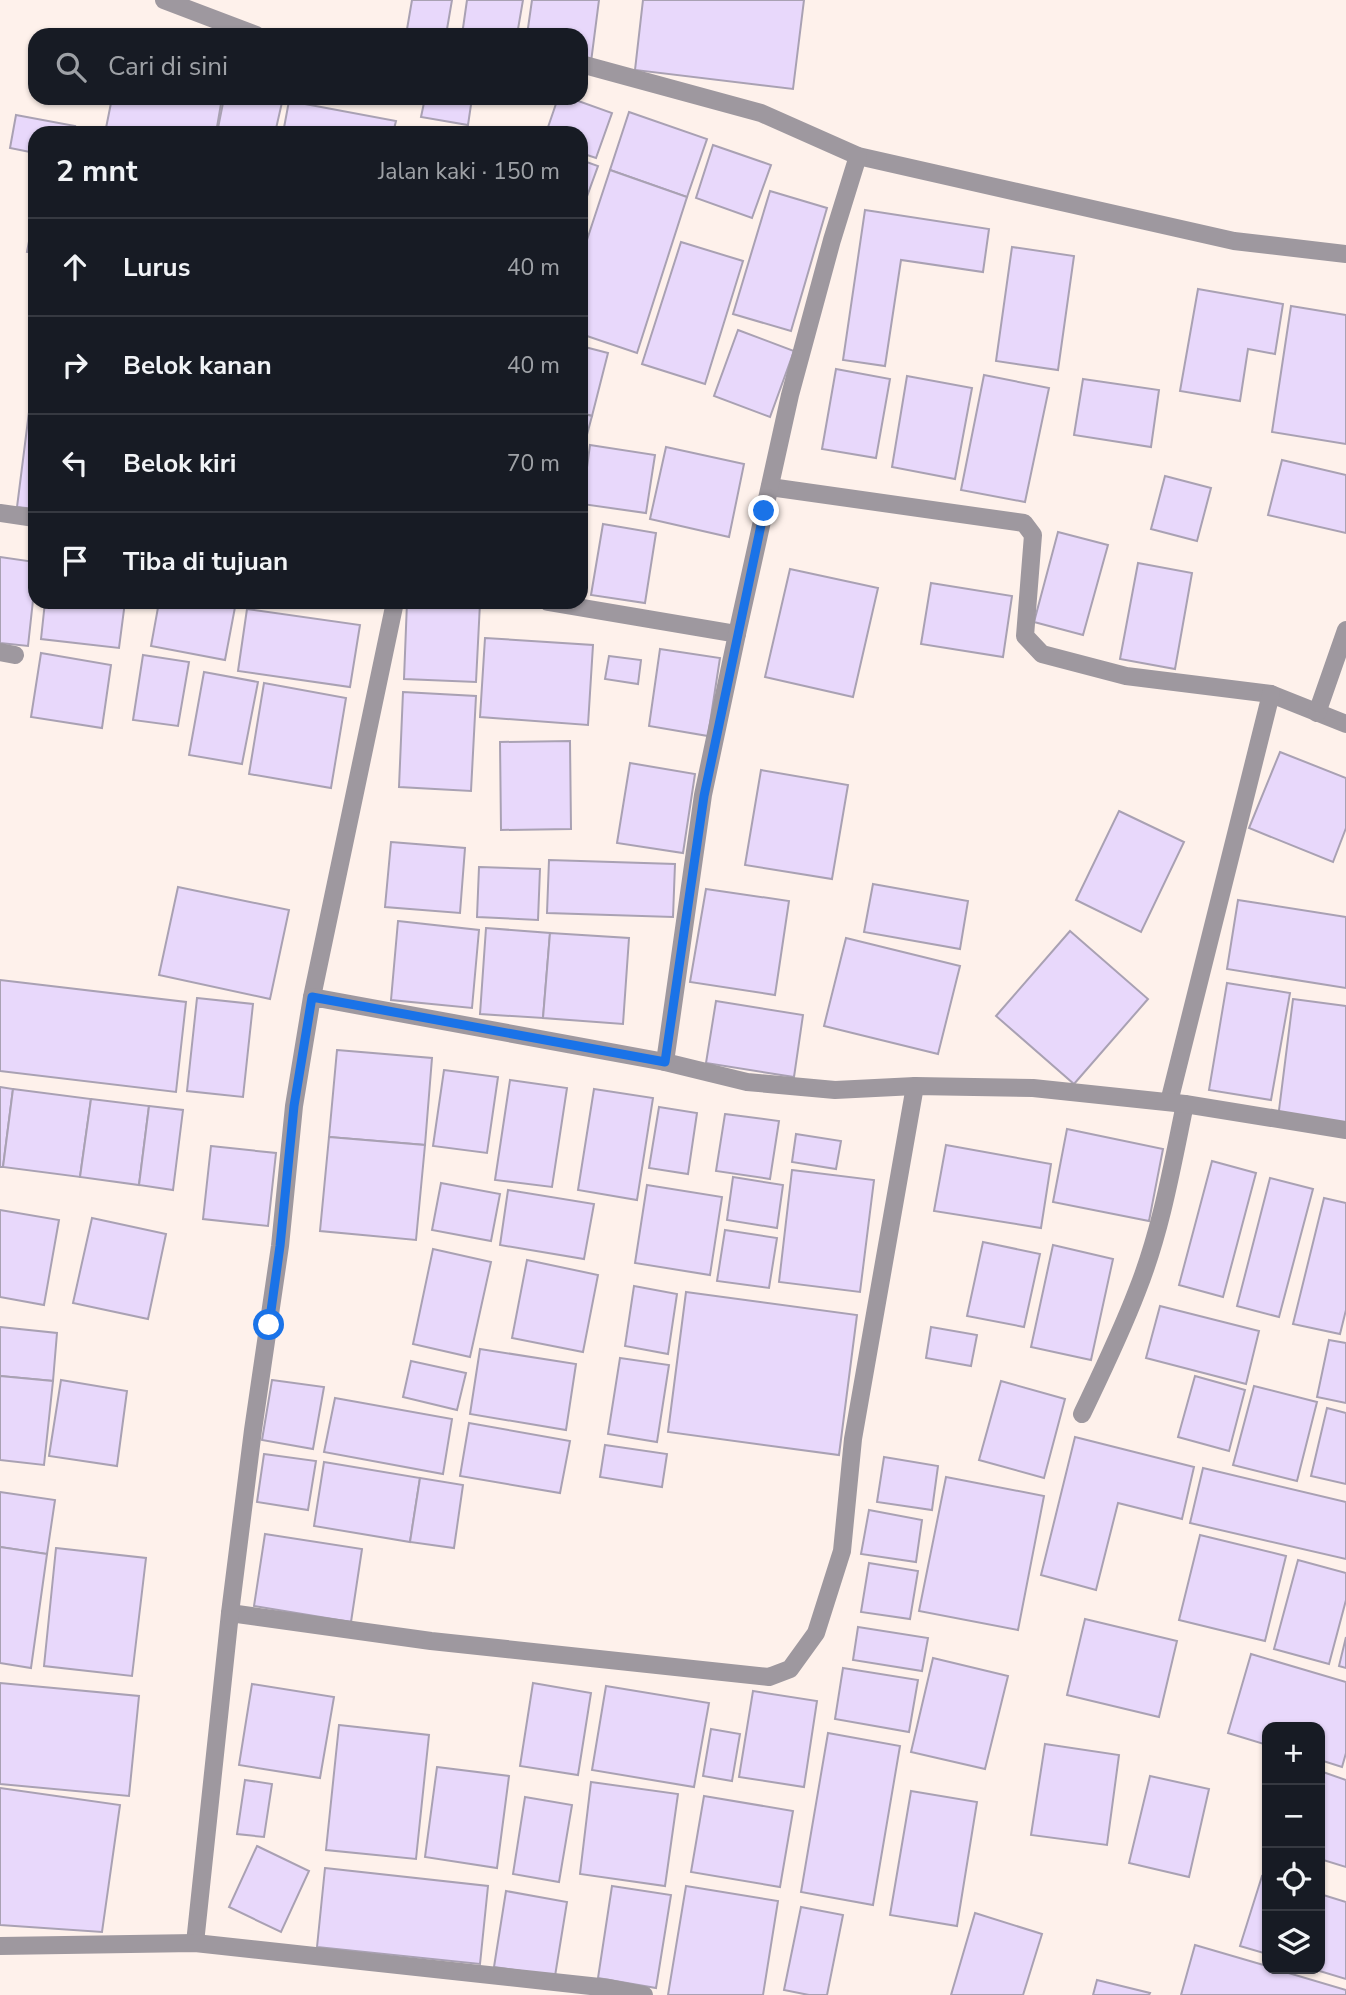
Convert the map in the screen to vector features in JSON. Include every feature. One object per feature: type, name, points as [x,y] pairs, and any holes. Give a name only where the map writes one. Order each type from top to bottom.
[{"type":"street","points":[[164,0],[238,28]]},
{"type":"street","points":[[588,66],[761,113],[858,156],[1234,241],[1346,254]]},
{"type":"street","points":[[665,1062],[704,796],[737,634],[793,382],[858,156]]},
{"type":"street","points":[[770,487],[1024,523],[1033,535],[1025,636],[1042,654],[1126,676],[1271,694],[1346,724]]},
{"type":"street","points":[[0,513],[28,517]]},
{"type":"street","points":[[195,1943],[230,1613],[280,1246],[294,1106],[312,997],[394,609]]},
{"type":"street","points":[[588,609],[737,634]]},
{"type":"street","points":[[1317,713],[1346,630]]},
{"type":"street","points":[[1082,1414],[1138,1290],[1165,1201],[1177,1103],[1271,694]]},
{"type":"street","points":[[312,997],[665,1062],[747,1082],[835,1090],[915,1086],[1033,1088],[1177,1103],[1346,1130]]},
{"type":"street","points":[[230,1613],[431,1641],[769,1677],[790,1669],[816,1633],[842,1551],[853,1439],[915,1086]]},
{"type":"street","points":[[0,1946],[195,1943],[643,1995]]},
{"type":"building","points":[[412,0],[452,0],[447,28],[407,28]]},
{"type":"building","points":[[467,0],[523,0],[518,28],[463,28]]},
{"type":"building","points":[[532,0],[599,0],[591,62],[588,61],[588,28],[528,28]]},
{"type":"building","points":[[643,0],[804,0],[793,89],[635,70]]},
{"type":"building","points":[[588,104],[612,113],[596,158],[588,155],[588,126],[548,126],[556,105]]},
{"type":"building","points":[[111,105],[221,105],[217,126],[106,126]]},
{"type":"building","points":[[223,105],[281,105],[277,126],[218,126]]},
{"type":"building","points":[[288,105],[310,105],[396,121],[395,126],[284,126]]},
{"type":"building","points":[[424,105],[471,105],[468,125],[421,117]]},
{"type":"building","points":[[629,112],[707,139],[687,197],[610,170]]},
{"type":"building","points":[[16,115],[75,126],[28,126],[28,152],[10,148]]},
{"type":"building","points":[[713,145],[771,165],[752,218],[696,198]]},
{"type":"building","points":[[588,162],[598,166],[588,194]]},
{"type":"building","points":[[610,170],[687,197],[637,353],[588,336],[588,237]]},
{"type":"building","points":[[770,191],[827,208],[791,331],[733,314]]},
{"type":"building","points":[[865,210],[989,229],[983,272],[901,260],[885,366],[843,360]]},
{"type":"building","points":[[681,242],[743,261],[705,384],[642,364]]},
{"type":"building","points":[[1012,247],[1074,256],[1058,370],[996,361]]},
{"type":"building","points":[[1198,289],[1283,304],[1275,354],[1248,349],[1240,401],[1180,391]]},
{"type":"building","points":[[1291,306],[1346,315],[1346,444],[1272,432]]},
{"type":"building","points":[[738,330],[794,351],[770,417],[714,396]]},
{"type":"building","points":[[588,348],[608,353],[592,416],[588,415]]},
{"type":"building","points":[[836,369],[890,379],[876,458],[822,449]]},
{"type":"building","points":[[984,375],[1049,388],[1025,502],[961,490]]},
{"type":"building","points":[[907,376],[972,388],[955,479],[892,467]]},
{"type":"building","points":[[1083,379],[1159,390],[1151,447],[1074,435]]},
{"type":"building","points":[[588,415],[592,416],[588,431]]},
{"type":"building","points":[[28,420],[28,508],[17,507]]},
{"type":"building","points":[[590,445],[655,455],[646,513],[588,505]]},
{"type":"building","points":[[666,447],[744,464],[729,537],[650,519]]},
{"type":"building","points":[[1282,460],[1346,475],[1346,533],[1268,515]]},
{"type":"building","points":[[1165,476],[1211,488],[1197,541],[1151,529]]},
{"type":"building","points":[[603,524],[656,533],[645,603],[591,595]]},
{"type":"building","points":[[1058,532],[1108,545],[1083,635],[1034,622]]},
{"type":"building","points":[[0,557],[28,561],[28,609],[32,609],[28,646],[0,643]]},
{"type":"building","points":[[1138,563],[1192,573],[1175,669],[1120,659]]},
{"type":"building","points":[[790,569],[878,588],[853,697],[765,677]]},
{"type":"building","points":[[931,583],[1012,596],[1003,657],[921,644]]},
{"type":"building","points":[[44,609],[124,609],[119,648],[41,639]]},
{"type":"building","points":[[158,609],[235,609],[225,660],[151,646]]},
{"type":"building","points":[[247,609],[360,625],[350,687],[238,671]]},
{"type":"building","points":[[407,609],[480,609],[476,682],[404,679]]},
{"type":"building","points":[[485,638],[593,645],[588,725],[480,717]]},
{"type":"building","points":[[660,649],[720,658],[708,736],[649,726]]},
{"type":"building","points":[[41,653],[111,665],[102,728],[31,717]]},
{"type":"building","points":[[143,655],[189,662],[178,726],[133,720]]},
{"type":"building","points":[[609,656],[641,660],[638,684],[605,679]]},
{"type":"building","points":[[204,672],[258,682],[242,764],[189,755]]},
{"type":"building","points":[[264,683],[346,698],[331,788],[249,774]]},
{"type":"building","points":[[403,692],[476,696],[471,791],[399,787]]},
{"type":"building","points":[[570,741],[571,829],[501,830],[500,742]]},
{"type":"building","points":[[1280,752],[1346,778],[1346,828],[1333,862],[1249,828]]},
{"type":"building","points":[[630,763],[695,774],[683,853],[617,843]]},
{"type":"building","points":[[761,770],[848,785],[832,879],[745,865]]},
{"type":"building","points":[[1119,811],[1184,842],[1141,932],[1076,900]]},
{"type":"building","points":[[391,842],[465,848],[460,913],[385,907]]},
{"type":"building","points":[[549,860],[675,864],[673,917],[547,913]]},
{"type":"building","points":[[479,867],[540,869],[538,920],[477,917]]},
{"type":"building","points":[[873,884],[968,901],[960,949],[864,932]]},
{"type":"building","points":[[178,887],[289,910],[270,999],[159,975]]},
{"type":"building","points":[[706,889],[789,901],[775,995],[690,982]]},
{"type":"building","points":[[1238,900],[1346,917],[1346,988],[1227,969]]},
{"type":"building","points":[[398,921],[479,930],[472,1008],[391,1000]]},
{"type":"building","points":[[486,928],[550,933],[543,1018],[480,1014]]},
{"type":"building","points":[[1070,931],[1148,999],[1074,1084],[996,1016]]},
{"type":"building","points":[[550,933],[629,938],[623,1024],[543,1018]]},
{"type":"building","points":[[846,938],[960,966],[938,1054],[824,1026]]},
{"type":"building","points":[[0,980],[186,1002],[176,1092],[0,1071]]},
{"type":"building","points":[[1227,983],[1290,993],[1271,1100],[1209,1090]]},
{"type":"building","points":[[197,998],[253,1004],[243,1097],[187,1091]]},
{"type":"building","points":[[1293,999],[1346,1006],[1346,1126],[1278,1118]]},
{"type":"building","points":[[716,1001],[803,1015],[794,1077],[706,1063]]},
{"type":"building","points":[[337,1050],[432,1058],[425,1145],[329,1137]]},
{"type":"building","points":[[444,1070],[498,1077],[487,1153],[433,1146]]},
{"type":"building","points":[[510,1080],[567,1088],[552,1187],[495,1180]]},
{"type":"building","points":[[0,1087],[13,1089],[3,1167],[0,1167]]},
{"type":"building","points":[[13,1089],[91,1099],[80,1177],[3,1167]]},
{"type":"building","points":[[594,1089],[653,1098],[637,1200],[578,1190]]},
{"type":"building","points":[[91,1099],[149,1106],[139,1185],[80,1177]]},
{"type":"building","points":[[149,1106],[183,1110],[173,1190],[139,1185]]},
{"type":"building","points":[[659,1107],[697,1113],[688,1174],[649,1168]]},
{"type":"building","points":[[725,1114],[779,1121],[770,1179],[716,1171]]},
{"type":"building","points":[[1067,1129],[1163,1149],[1149,1221],[1053,1202]]},
{"type":"building","points":[[796,1134],[841,1141],[836,1169],[792,1162]]},
{"type":"building","points":[[329,1137],[425,1145],[416,1240],[320,1231]]},
{"type":"building","points":[[946,1145],[1051,1164],[1041,1228],[934,1211]]},
{"type":"building","points":[[211,1146],[276,1153],[268,1226],[203,1219]]},
{"type":"building","points":[[1212,1161],[1256,1173],[1223,1297],[1179,1285]]},
{"type":"building","points":[[792,1170],[874,1180],[860,1292],[779,1282]]},
{"type":"building","points":[[733,1177],[783,1185],[777,1228],[727,1220]]},
{"type":"building","points":[[1270,1178],[1313,1189],[1279,1317],[1237,1306]]},
{"type":"building","points":[[441,1183],[500,1194],[491,1241],[432,1230]]},
{"type":"building","points":[[647,1185],[722,1197],[710,1275],[635,1263]]},
{"type":"building","points":[[508,1190],[594,1204],[584,1259],[500,1245]]},
{"type":"building","points":[[1324,1198],[1346,1203],[1346,1310],[1340,1334],[1293,1324]]},
{"type":"building","points":[[0,1210],[59,1220],[44,1305],[0,1297]]},
{"type":"building","points":[[92,1218],[166,1234],[148,1319],[73,1303]]},
{"type":"building","points":[[725,1230],[777,1238],[769,1288],[717,1281]]},
{"type":"building","points":[[983,1242],[1040,1254],[1024,1327],[967,1316]]},
{"type":"building","points":[[1053,1245],[1113,1259],[1091,1360],[1031,1347]]},
{"type":"building","points":[[433,1249],[491,1262],[470,1357],[413,1344]]},
{"type":"building","points":[[527,1260],[598,1275],[583,1352],[512,1338]]},
{"type":"building","points":[[634,1286],[677,1294],[668,1354],[625,1346]]},
{"type":"building","points":[[686,1292],[857,1315],[839,1455],[668,1432]]},
{"type":"building","points":[[1160,1306],[1259,1331],[1246,1384],[1146,1358]]},
{"type":"building","points":[[0,1327],[57,1333],[53,1381],[0,1376]]},
{"type":"building","points":[[931,1327],[977,1335],[971,1366],[926,1358]]},
{"type":"building","points":[[1329,1340],[1346,1343],[1346,1403],[1317,1397]]},
{"type":"building","points":[[480,1349],[576,1364],[566,1430],[470,1414]]},
{"type":"building","points":[[620,1358],[669,1365],[657,1442],[608,1434]]},
{"type":"building","points":[[411,1361],[466,1373],[457,1410],[403,1397]]},
{"type":"building","points":[[0,1376],[53,1381],[44,1465],[0,1460]]},
{"type":"building","points":[[1195,1376],[1245,1390],[1229,1451],[1178,1437]]},
{"type":"building","points":[[61,1380],[127,1391],[117,1466],[49,1456]]},
{"type":"building","points":[[272,1380],[324,1387],[313,1449],[262,1440]]},
{"type":"building","points":[[1001,1381],[1065,1399],[1044,1478],[979,1460]]},
{"type":"building","points":[[1254,1386],[1317,1402],[1297,1481],[1233,1465]]},
{"type":"building","points":[[335,1398],[452,1419],[443,1474],[324,1452]]},
{"type":"building","points":[[1327,1408],[1346,1413],[1346,1484],[1311,1476]]},
{"type":"building","points":[[469,1423],[570,1441],[560,1493],[460,1476]]},
{"type":"building","points":[[1075,1437],[1194,1467],[1182,1519],[1118,1503],[1096,1590],[1041,1575]]},
{"type":"building","points":[[605,1445],[667,1454],[662,1487],[600,1477]]},
{"type":"building","points":[[264,1454],[316,1461],[308,1510],[257,1502]]},
{"type":"building","points":[[884,1457],[938,1466],[932,1510],[877,1502]]},
{"type":"building","points":[[324,1462],[420,1478],[410,1542],[314,1526]]},
{"type":"building","points":[[1203,1468],[1346,1502],[1346,1559],[1190,1523]]},
{"type":"building","points":[[946,1477],[1044,1496],[1018,1630],[919,1611]]},
{"type":"building","points":[[420,1478],[463,1485],[454,1548],[410,1542]]},
{"type":"building","points":[[0,1492],[55,1500],[47,1554],[0,1547]]},
{"type":"building","points":[[869,1510],[922,1520],[916,1562],[861,1554]]},
{"type":"building","points":[[265,1534],[362,1549],[351,1622],[254,1606]]},
{"type":"building","points":[[1200,1535],[1286,1556],[1265,1641],[1179,1620]]},
{"type":"building","points":[[0,1547],[47,1554],[31,1668],[0,1663]]},
{"type":"building","points":[[56,1548],[146,1558],[132,1676],[44,1666]]},
{"type":"building","points":[[1298,1560],[1346,1573],[1346,1600],[1329,1664],[1274,1649]]},
{"type":"building","points":[[869,1563],[918,1571],[910,1619],[861,1612]]},
{"type":"building","points":[[1085,1619],[1177,1641],[1159,1717],[1067,1695]]},
{"type":"building","points":[[858,1627],[928,1638],[922,1671],[853,1660]]},
{"type":"building","points":[[1346,1637],[1346,1668],[1339,1666]]},
{"type":"building","points":[[1251,1654],[1346,1682],[1346,1753],[1342,1767],[1325,1762],[1325,1722],[1262,1722],[1262,1743],[1228,1733]]},
{"type":"building","points":[[933,1658],[1008,1676],[985,1769],[911,1752]]},
{"type":"building","points":[[843,1668],[918,1680],[909,1732],[835,1719]]},
{"type":"building","points":[[0,1683],[139,1696],[129,1796],[0,1784]]},
{"type":"building","points":[[533,1683],[591,1693],[578,1775],[520,1766]]},
{"type":"building","points":[[252,1684],[334,1697],[320,1778],[239,1765]]},
{"type":"building","points":[[606,1686],[709,1703],[694,1787],[592,1770]]},
{"type":"building","points":[[753,1691],[817,1701],[804,1787],[739,1777]]},
{"type":"building","points":[[339,1725],[429,1735],[416,1859],[326,1850]]},
{"type":"building","points":[[711,1729],[740,1734],[732,1781],[703,1776]]},
{"type":"building","points":[[828,1733],[900,1746],[873,1905],[801,1892]]},
{"type":"building","points":[[1045,1744],[1119,1755],[1107,1845],[1031,1835]]},
{"type":"building","points":[[437,1767],[509,1776],[497,1868],[425,1857]]},
{"type":"building","points":[[1325,1773],[1346,1780],[1346,1867],[1325,1861]]},
{"type":"building","points":[[1150,1776],[1209,1789],[1189,1877],[1129,1863]]},
{"type":"building","points":[[245,1780],[272,1784],[264,1837],[237,1834]]},
{"type":"building","points":[[591,1782],[678,1794],[665,1886],[580,1874]]},
{"type":"building","points":[[0,1788],[120,1805],[102,1932],[0,1925]]},
{"type":"building","points":[[911,1791],[977,1802],[957,1926],[890,1915]]},
{"type":"building","points":[[704,1796],[793,1811],[780,1887],[691,1872]]},
{"type":"building","points":[[525,1797],[572,1805],[559,1882],[513,1874]]},
{"type":"building","points":[[257,1846],[309,1871],[281,1932],[229,1907]]},
{"type":"building","points":[[325,1868],[488,1886],[480,1964],[317,1947]]},
{"type":"building","points":[[1262,1876],[1262,1953],[1240,1946]]},
{"type":"building","points":[[612,1886],[671,1895],[656,1988],[598,1978]]},
{"type":"building","points":[[686,1886],[778,1901],[763,1995],[668,1995]]},
{"type":"building","points":[[506,1891],[567,1902],[555,1976],[494,1967]]},
{"type":"building","points":[[1325,1896],[1346,1902],[1346,1979],[1325,1973]]},
{"type":"building","points":[[801,1907],[843,1915],[827,1995],[784,1990]]},
{"type":"building","points":[[975,1913],[1042,1934],[1023,1995],[951,1995]]},
{"type":"building","points":[[1195,1945],[1262,1965],[1262,1974],[1292,1974],[1346,1990],[1346,1995],[1181,1995]]},
{"type":"building","points":[[1097,1980],[1150,1993],[1093,1995]]},
{"type":"route","points":[[269,1325],[294,1106],[312,997],[665,1062],[704,796],[764,511]]}]
